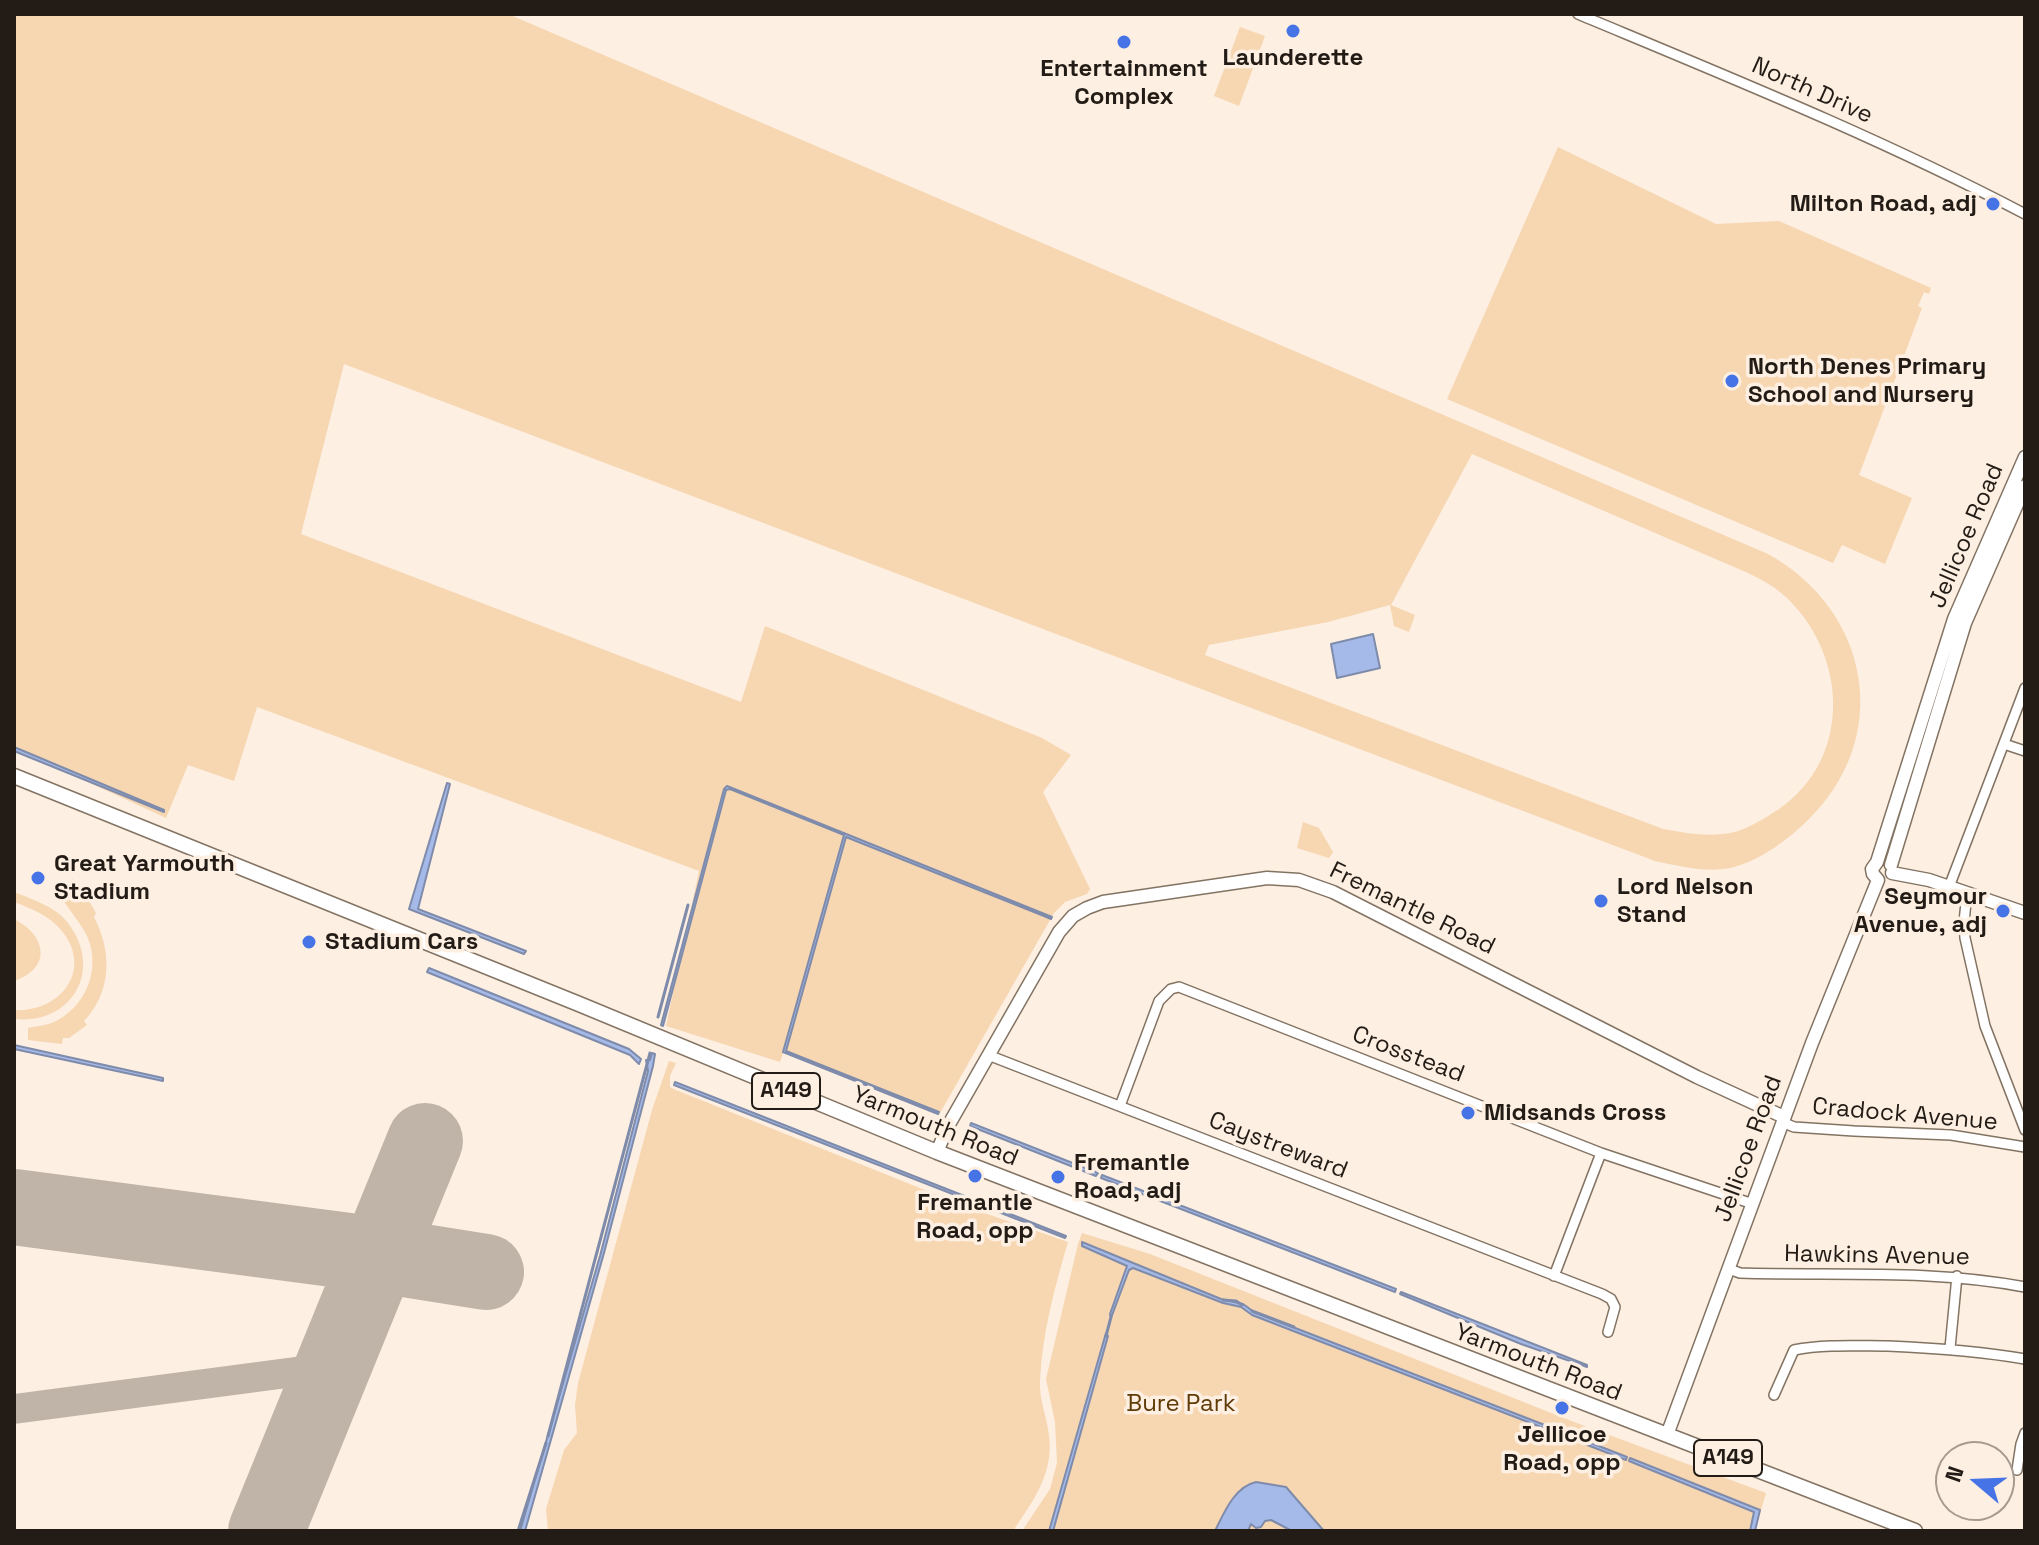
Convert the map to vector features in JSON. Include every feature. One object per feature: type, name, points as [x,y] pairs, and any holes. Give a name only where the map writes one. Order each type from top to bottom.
[{"type":"main road","name":"Yarmouth Road","points":[[14,776],[937,1152],[1667,1435]]},
{"type":"main road","name":"A149","points":[[1667,1435],[1915,1531]]},
{"type":"street","name":"North Drive","points":[[1578,14],[1854,131],[2025,214]]},
{"type":"street","name":"Jellicoe Road","points":[[1667,1435],[1783,1119],[1878,880],[1872,871],[1959,621],[2025,457]]},
{"type":"street","name":"Jellicoe Road","points":[[1970,594],[2025,486]]},
{"type":"street","name":"Jellicoe Road","points":[[1892,869],[1959,621]]},
{"type":"street","points":[[1949,887],[2025,688]]},
{"type":"street","points":[[2004,744],[2025,751]]},
{"type":"street","points":[[1877,862],[1885,861],[1892,869],[2025,913]]},
{"type":"street","points":[[1878,880],[1886,881],[1892,869]]},
{"type":"street","name":"Fremantle Road","points":[[937,1152],[988,1055],[1059,932],[1073,916],[1100,903],[1267,878],[1299,880],[1333,892],[1783,1119]]},
{"type":"street","points":[[1967,893],[1965,938],[1985,1026],[2025,1130]]},
{"type":"street","name":"Crosstead","points":[[1120,1106],[1159,1001],[1171,989],[1179,987],[1601,1153],[1753,1204]]},
{"type":"street","name":"Caystreward","points":[[988,1055],[1611,1299],[1615,1307],[1608,1332]]},
{"type":"street","name":"Cradock Avenue","points":[[1783,1119],[1794,1127],[1951,1135],[2025,1147]]},
{"type":"street","points":[[1554,1276],[1601,1153]]},
{"type":"street","name":"Hawkins Avenue","points":[[1729,1269],[1740,1273],[1957,1276],[2025,1287]]},
{"type":"street","points":[[1950,1348],[1957,1276]]},
{"type":"street","points":[[1774,1395],[1794,1350],[1861,1345],[1950,1348],[2025,1359]]},
{"type":"street","points":[[2017,1470],[2025,1433]]},
{"type":"green space","points":[[14,14],[508,14],[1768,554],[1803,578],[1830,608],[1848,642],[1859,678],[1860,716],[1852,753],[1834,789],[1806,822],[1782,842],[1744,864],[1715,870],[1655,861],[344,364],[301,534],[741,702],[765,626],[1042,738],[1071,755],[1043,792],[1090,889],[1087,894],[1065,902],[1054,913],[940,1113],[784,1051],[780,1062],[666,1026],[699,871],[257,707],[234,781],[188,765],[166,818],[14,748]],"holes":[[[1472,454],[1748,573],[1789,600],[1808,624],[1822,651],[1831,679],[1833,708],[1829,736],[1819,764],[1803,788],[1768,816],[1730,833],[1705,835],[1663,829],[1205,655],[1209,645],[1328,622],[1390,605],[1394,626],[1409,632],[1415,615],[1391,605]]]},
{"type":"green space","points":[[1240,27],[1265,36],[1239,106],[1214,96]]},
{"type":"green space","name":"North Denes Primary School and Nursery","points":[[1558,147],[1716,224],[1779,221],[1931,288],[1929,294],[1924,292],[1918,306],[1922,308],[1859,475],[1912,498],[1885,564],[1842,545],[1833,563],[1447,399]]},
{"type":"green space","points":[[1303,822],[1319,828],[1333,852],[1329,858],[1297,848]]},
{"type":"green space","points":[[72,879],[80,885],[96,913],[94,917],[106,957],[104,984],[93,1010],[84,1021],[87,1025],[69,1038],[63,1038],[62,1044],[28,1040],[28,1028],[51,1023],[69,1013],[85,993],[90,981],[90,944],[60,896],[65,882],[70,883]]},
{"type":"green space","points":[[14,892],[43,904],[63,917],[78,941],[83,959],[82,976],[66,1004],[34,1019],[14,1019],[14,1010],[45,1005],[57,997],[67,987],[73,974],[74,961],[71,946],[57,925],[14,902]]},
{"type":"green space","points":[[14,919],[33,934],[41,951],[35,968],[14,981]]},
{"type":"green space","points":[[669,1061],[676,1063],[670,1076],[670,1087],[676,1090],[967,1207],[1068,1242],[1050,1310],[1041,1363],[1040,1388],[1050,1449],[1048,1462],[1040,1486],[1013,1531],[548,1531],[546,1509],[564,1450],[577,1433],[575,1405],[578,1383],[652,1110]]},
{"type":"green space","name":"Bure Park","points":[[1082,1233],[1150,1254],[1574,1422],[1766,1493],[1755,1531],[1022,1531],[1050,1489],[1057,1463],[1055,1422],[1046,1379]]},
{"type":"water","points":[[1373,634],[1380,668],[1337,678],[1331,644]]},
{"type":"water","points":[[14,747],[164,810],[164,812],[14,751]]},
{"type":"water","points":[[447,783],[450,784],[418,909],[526,951],[524,954],[409,909]]},
{"type":"water","points":[[727,786],[1052,917],[846,837],[786,1051],[938,1114],[783,1052],[844,835],[730,789],[726,790],[661,1025]]},
{"type":"water","points":[[429,968],[629,1049],[641,1059],[639,1064],[630,1055],[427,972]]},
{"type":"water","points":[[14,1045],[163,1078],[163,1081],[14,1049]]},
{"type":"water","points":[[652,1053],[655,1054],[653,1066],[604,1253],[525,1531],[520,1531],[600,1256],[648,1071],[646,1060],[650,1060]]},
{"type":"water","points":[[675,1082],[1066,1236],[674,1085]]},
{"type":"water","points":[[971,1123],[1098,1173],[1096,1176],[970,1126]]},
{"type":"water","points":[[1102,1175],[1396,1289],[1395,1292],[1101,1178]]},
{"type":"water","points":[[1082,1242],[1627,1457],[1626,1460],[1252,1315],[1241,1307],[1133,1268],[1129,1270],[1111,1318],[1127,1266],[1082,1246]]},
{"type":"water","points":[[1401,1292],[1587,1365],[1587,1367],[1521,1344]]},
{"type":"water","points":[[1106,1333],[1108,1336],[1053,1531],[1049,1531]]},
{"type":"water","points":[[1630,1458],[1760,1510],[1755,1531],[1750,1531],[1754,1512],[1629,1461]]},
{"type":"water","points":[[1256,1482],[1286,1487],[1324,1531],[1292,1531],[1271,1520],[1256,1528],[1251,1524],[1248,1531],[1215,1531],[1236,1495]]},
{"type":"waterway","points":[[658,1017],[688,905]]},
{"type":"waterway","points":[[548,1436],[650,1053]]},
{"type":"waterway","points":[[1223,1300],[1242,1305]]},
{"type":"waterway","points":[[1252,1311],[1294,1327]]},
{"type":"waterway","points":[[1106,1336],[1111,1317]]},
{"type":"waterway","points":[[518,1531],[546,1443]]},
{"type":"taxiway","points":[[14,1409],[333,1367]]},
{"type":"runway","points":[[266,1531],[425,1141]]},
{"type":"runway","points":[[14,1207],[486,1272]]},
{"type":"place","name":"Launderette","points":[[1293,31]]},
{"type":"place","name":"Entertainment Complex","points":[[1124,42]]},
{"type":"place","name":"Milton Road, adj","points":[[1993,204]]},
{"type":"place","name":"North Denes Primary School and Nursery","points":[[1732,381]]},
{"type":"place","name":"Great Yarmouth Stadium","points":[[38,878]]},
{"type":"place","name":"Lord Nelson Stand","points":[[1601,901]]},
{"type":"place","name":"Seymour Avenue, adj","points":[[2003,911]]},
{"type":"place","name":"Stadium Cars","points":[[309,942]]},
{"type":"place","name":"Midsands Cross","points":[[1468,1113]]},
{"type":"place","name":"Fremantle Road, opp","points":[[975,1176]]},
{"type":"place","name":"Fremantle Road, adj","points":[[1058,1177]]},
{"type":"place","name":"Jellicoe Road, opp","points":[[1562,1408]]}]
